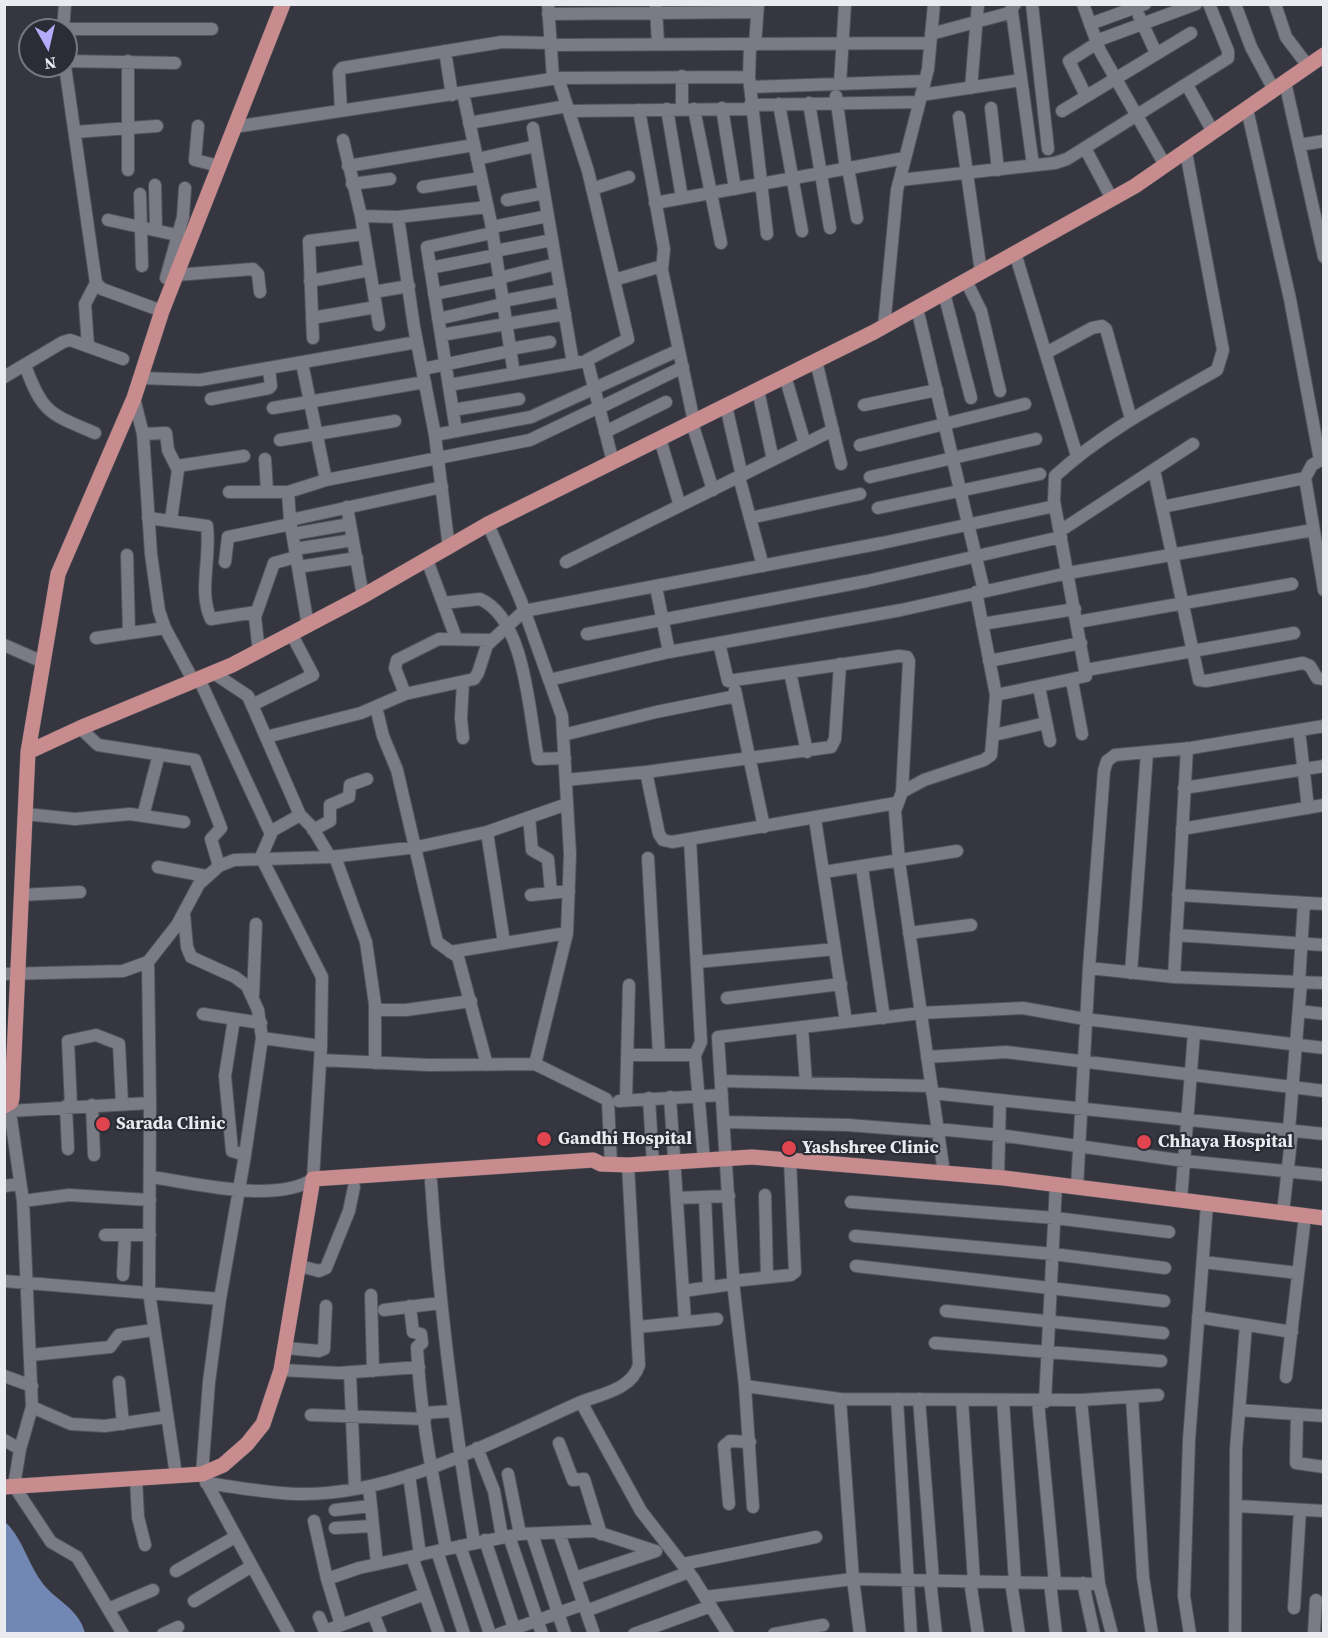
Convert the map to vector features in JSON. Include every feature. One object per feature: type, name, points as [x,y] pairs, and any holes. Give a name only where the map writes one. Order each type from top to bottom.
[{"type":"main road","points":[[7,1107],[12,1098],[10,974],[21,895],[28,753],[58,574],[134,398],[185,236],[219,166],[284,4]]},
{"type":"main road","points":[[28,753],[81,728],[214,674],[259,652],[449,548],[488,524],[884,327],[1112,199],[1186,152],[1323,55]]},
{"type":"main road","points":[[309,1185],[536,1169],[594,1169],[606,1164],[653,1164],[728,1159],[790,1160],[998,1177],[1323,1218]]},
{"type":"main road","points":[[309,1185],[354,1187],[536,1169]]},
{"type":"main road","points":[[9,1486],[176,1475],[204,1478],[223,1465],[257,1433],[263,1424],[286,1348],[300,1266],[309,1185]]},
{"type":"street","points":[[845,4],[836,103],[857,218]]},
{"type":"street","points":[[884,327],[900,180],[924,81],[934,4]]},
{"type":"street","points":[[971,88],[978,4]]},
{"type":"street","points":[[1032,4],[1048,148]]},
{"type":"street","points":[[1083,4],[1096,42],[1165,165]]},
{"type":"street","points":[[1086,96],[1069,61],[1096,42],[1196,4]]},
{"type":"street","points":[[900,180],[1061,161],[1085,148],[1138,117],[1229,56],[1209,4]]},
{"type":"street","points":[[1235,4],[1251,47],[1280,86],[1299,145],[1323,257]]},
{"type":"street","points":[[1275,4],[1286,37],[1308,66]]},
{"type":"street","points":[[1090,24],[1140,6],[1142,24],[1156,53]]},
{"type":"street","points":[[341,111],[340,69],[502,42],[842,45],[931,39],[1017,7],[1022,80],[1033,165]]},
{"type":"street","points":[[449,385],[588,360],[628,339],[592,189],[568,109],[556,79],[548,9],[758,8],[749,82],[750,107],[767,234]]},
{"type":"street","points":[[656,9],[658,44]]},
{"type":"street","points":[[78,29],[212,29]]},
{"type":"street","points":[[1062,111],[1191,33]]},
{"type":"street","points":[[445,51],[469,123],[488,207],[514,374]]},
{"type":"street","points":[[78,61],[176,63]]},
{"type":"street","points":[[128,61],[128,170]]},
{"type":"street","points":[[234,127],[556,79],[682,76],[749,82],[837,84],[924,81]]},
{"type":"street","points":[[682,76],[721,243]]},
{"type":"street","points":[[67,78],[96,283],[85,304],[88,346]]},
{"type":"street","points":[[469,123],[568,109],[688,109],[920,99],[1022,80]]},
{"type":"street","points":[[1187,85],[1213,132]]},
{"type":"street","points":[[809,103],[830,228]]},
{"type":"street","points":[[779,104],[802,231]]},
{"type":"street","points":[[722,108],[735,189]]},
{"type":"street","points":[[991,108],[998,170]]},
{"type":"street","points":[[667,109],[682,198]]},
{"type":"street","points":[[1247,109],[1290,299],[1322,459],[1312,465],[1305,478],[1323,590]]},
{"type":"street","points":[[639,110],[664,253],[662,266],[693,422],[713,490]]},
{"type":"street","points":[[959,117],[981,272]]},
{"type":"street","points":[[75,132],[157,126]]},
{"type":"street","points":[[198,126],[195,160],[219,166]]},
{"type":"street","points":[[533,128],[573,363]]},
{"type":"street","points":[[343,140],[361,216],[379,325]]},
{"type":"street","points":[[1299,145],[1323,141]]},
{"type":"street","points":[[348,166],[474,145]]},
{"type":"street","points":[[477,159],[536,146]]},
{"type":"street","points":[[1085,148],[1112,199]]},
{"type":"street","points":[[996,695],[1085,677],[1086,670],[1055,506],[1055,476],[1077,456],[1131,419],[1217,370],[1222,359],[1223,350],[1186,152]]},
{"type":"street","points":[[656,203],[905,158]]},
{"type":"street","points":[[592,189],[629,177]]},
{"type":"street","points":[[423,187],[481,178]]},
{"type":"street","points":[[352,184],[390,179]]},
{"type":"street","points":[[155,185],[156,229]]},
{"type":"street","points":[[108,220],[185,236],[185,188]]},
{"type":"street","points":[[507,200],[544,193]]},
{"type":"street","points":[[140,194],[142,266]]},
{"type":"street","points":[[361,216],[398,218],[488,207]]},
{"type":"street","points":[[456,431],[428,245],[548,216]]},
{"type":"street","points":[[398,218],[417,342],[435,435],[449,548]]},
{"type":"street","points":[[313,338],[309,241],[364,234]]},
{"type":"street","points":[[430,268],[552,240]]},
{"type":"street","points":[[1015,253],[1077,456]]},
{"type":"street","points":[[434,294],[556,264]]},
{"type":"street","points":[[614,280],[662,266]]},
{"type":"street","points":[[171,276],[253,270],[258,274],[260,292]]},
{"type":"street","points":[[310,281],[370,270]]},
{"type":"street","points":[[966,281],[981,310],[1000,391]]},
{"type":"street","points":[[96,283],[102,289],[162,310]]},
{"type":"street","points":[[374,292],[409,286]]},
{"type":"street","points":[[438,319],[561,290]]},
{"type":"street","points":[[944,293],[971,398]]},
{"type":"street","points":[[312,318],[376,307]]},
{"type":"street","points":[[646,772],[659,834],[667,842],[815,819],[899,798],[924,780],[988,758],[992,751],[996,695],[982,624],[976,557],[917,308]]},
{"type":"street","points":[[441,335],[565,314]]},
{"type":"street","points":[[1046,353],[1092,328],[1102,326],[1106,329],[1131,419]]},
{"type":"street","points":[[4,377],[70,340],[123,359]]},
{"type":"street","points":[[140,378],[200,380],[417,342]]},
{"type":"street","points":[[423,369],[550,342]]},
{"type":"street","points":[[435,435],[531,417],[679,350]]},
{"type":"street","points":[[588,360],[613,462]]},
{"type":"street","points":[[816,361],[841,464]]},
{"type":"street","points":[[302,363],[326,480]]},
{"type":"street","points":[[25,365],[34,388],[50,413],[95,433]]},
{"type":"street","points":[[230,492],[267,490],[288,492],[326,480],[531,440],[683,367]]},
{"type":"street","points":[[211,399],[271,387],[269,369]]},
{"type":"street","points":[[785,376],[805,444]]},
{"type":"street","points":[[273,408],[425,382]]},
{"type":"street","points":[[758,390],[773,460]]},
{"type":"street","points":[[864,405],[937,390]]},
{"type":"street","points":[[134,398],[143,434],[148,518],[159,611],[165,628],[197,681],[270,832]]},
{"type":"street","points":[[453,410],[519,399]]},
{"type":"street","points":[[605,432],[666,402]]},
{"type":"street","points":[[860,445],[1025,404]]},
{"type":"street","points":[[726,406],[750,518],[763,566]]},
{"type":"street","points":[[279,440],[395,421]]},
{"type":"street","points":[[566,562],[833,430]]},
{"type":"street","points":[[143,434],[166,433],[168,450],[177,466],[171,520]]},
{"type":"street","points":[[660,438],[680,506]]},
{"type":"street","points":[[870,477],[1036,439]]},
{"type":"street","points":[[587,634],[867,581],[976,557],[1061,534],[1194,444]]},
{"type":"street","points":[[177,466],[244,456]]},
{"type":"street","points":[[265,459],[267,490]]},
{"type":"street","points":[[1154,470],[1197,676],[1202,681],[1303,663],[1310,666],[1317,678],[1323,679]]},
{"type":"street","points":[[878,508],[1040,474]]},
{"type":"street","points":[[1162,507],[1305,478]]},
{"type":"street","points":[[291,526],[347,507],[442,487]]},
{"type":"street","points":[[288,492],[296,558],[309,626]]},
{"type":"street","points":[[750,518],[860,494]]},
{"type":"street","points":[[266,737],[376,707],[405,694],[477,677],[484,650],[491,640],[524,611],[763,566],[1055,506]]},
{"type":"street","points":[[347,507],[363,596]]},
{"type":"street","points":[[148,518],[207,526],[207,575],[203,584],[209,618],[212,620],[256,612]]},
{"type":"street","points":[[225,562],[228,537],[291,526],[350,524]]},
{"type":"street","points":[[488,524],[524,611],[562,716],[570,854],[567,933],[535,1064]]},
{"type":"street","points":[[549,680],[669,652],[901,610],[1068,573],[1313,530]]},
{"type":"street","points":[[296,558],[353,540]]},
{"type":"street","points":[[127,555],[129,633]]},
{"type":"street","points":[[259,652],[256,612],[274,561],[296,558],[357,558]]},
{"type":"street","points":[[427,560],[456,638]]},
{"type":"street","points":[[1077,622],[1292,584]]},
{"type":"street","points":[[656,587],[669,652]]},
{"type":"street","points":[[443,603],[480,599],[508,625],[525,680],[538,759],[565,758]]},
{"type":"street","points":[[982,624],[1075,609]]},
{"type":"street","points":[[96,638],[165,628]]},
{"type":"street","points":[[1086,670],[1294,633]]},
{"type":"street","points":[[252,705],[313,675],[292,635]]},
{"type":"street","points":[[405,694],[394,668],[397,660],[431,642],[456,638],[491,640]]},
{"type":"street","points":[[719,643],[726,679],[733,681],[898,656],[907,657],[909,661],[899,798],[898,861],[944,1173]]},
{"type":"street","points":[[989,661],[1081,643]]},
{"type":"street","points":[[4,645],[43,662]]},
{"type":"street","points":[[566,780],[750,760],[827,748],[834,743],[840,664]]},
{"type":"street","points":[[790,672],[807,752]]},
{"type":"street","points":[[214,674],[244,692],[252,705],[300,815],[333,857],[366,942],[375,1010],[375,1063]]},
{"type":"street","points":[[733,681],[764,827]]},
{"type":"street","points":[[1072,681],[1082,734]]},
{"type":"street","points":[[463,682],[460,718],[463,738]]},
{"type":"street","points":[[1039,687],[1050,741]]},
{"type":"street","points":[[563,735],[656,712],[736,696]]},
{"type":"street","points":[[376,707],[383,736],[397,770],[417,847],[437,942],[458,957],[487,1065]]},
{"type":"street","points":[[994,735],[1046,723]]},
{"type":"street","points":[[1077,1187],[1085,1019],[1105,765],[1115,755],[1187,748],[1323,726]]},
{"type":"street","points":[[81,728],[98,745],[191,758],[197,762],[221,828],[211,839],[219,866]]},
{"type":"street","points":[[1299,730],[1308,808]]},
{"type":"street","points":[[1174,977],[1187,748]]},
{"type":"street","points":[[1131,972],[1148,753]]},
{"type":"street","points":[[143,816],[159,754]]},
{"type":"street","points":[[1184,788],[1323,766]]},
{"type":"street","points":[[313,830],[330,820],[330,805],[349,797],[350,785],[367,779]]},
{"type":"street","points":[[10,974],[123,971],[148,962],[184,914],[199,884],[206,876],[219,866],[241,858],[333,857],[417,847],[487,832],[567,804]]},
{"type":"street","points":[[1182,829],[1323,805]]},
{"type":"street","points":[[25,814],[75,819],[120,814],[184,822]]},
{"type":"street","points":[[151,1177],[239,1190],[309,1185],[321,1046],[322,977],[261,857],[270,832],[300,815]]},
{"type":"street","points":[[529,817],[532,850],[548,859],[551,893]]},
{"type":"street","points":[[815,819],[846,1022]]},
{"type":"street","points":[[487,832],[504,943]]},
{"type":"street","points":[[690,839],[701,1041],[695,1055],[704,1160]]},
{"type":"street","points":[[824,872],[957,851]]},
{"type":"street","points":[[648,858],[659,1054]]},
{"type":"street","points":[[158,867],[206,876]]},
{"type":"street","points":[[862,867],[884,1018]]},
{"type":"street","points":[[531,895],[569,891]]},
{"type":"street","points":[[21,895],[80,892]]},
{"type":"street","points":[[1178,895],[1323,904]]},
{"type":"street","points":[[1283,1213],[1291,1131],[1304,903]]},
{"type":"street","points":[[184,914],[191,957],[242,981],[253,996]]},
{"type":"street","points":[[256,924],[253,996],[261,1023],[262,1038],[209,1382],[204,1478],[287,1633]]},
{"type":"street","points":[[909,933],[971,925]]},
{"type":"street","points":[[450,952],[567,933]]},
{"type":"street","points":[[1176,935],[1323,945]]},
{"type":"street","points":[[698,962],[836,949]]},
{"type":"street","points":[[148,962],[151,1177],[149,1292],[176,1475]]},
{"type":"street","points":[[1089,968],[1174,977],[1323,983]]},
{"type":"street","points":[[727,998],[841,984]]},
{"type":"street","points":[[626,1100],[629,1055],[629,985]]},
{"type":"street","points":[[375,1010],[406,1010],[471,1001]]},
{"type":"street","points":[[753,1507],[746,1386],[733,1282],[728,1159],[718,1037],[921,1013],[1023,1008],[1085,1019],[1323,1048]]},
{"type":"street","points":[[1299,1011],[1323,1014]]},
{"type":"street","points":[[203,1014],[261,1023]]},
{"type":"street","points":[[234,1019],[226,1087],[232,1150],[245,1155]]},
{"type":"street","points":[[802,1027],[806,1083]]},
{"type":"street","points":[[1181,1200],[1194,1033]]},
{"type":"street","points":[[68,1149],[68,1041],[96,1035],[119,1044],[122,1104]]},
{"type":"street","points":[[262,1038],[321,1046]]},
{"type":"street","points":[[927,1057],[997,1052],[1083,1060],[1323,1091]]},
{"type":"street","points":[[629,1055],[695,1055]]},
{"type":"street","points":[[320,1060],[375,1063],[535,1064],[608,1102],[723,1095]]},
{"type":"street","points":[[721,1081],[932,1090],[1000,1100],[1323,1134]]},
{"type":"street","points":[[669,1097],[685,1322]]},
{"type":"street","points":[[649,1098],[653,1164]]},
{"type":"street","points":[[998,1177],[1000,1100]]},
{"type":"street","points":[[606,1164],[608,1102]]},
{"type":"street","points":[[123,1634],[77,1557],[51,1542],[9,1486],[32,1407],[32,1386],[23,1201],[7,1107],[150,1103]]},
{"type":"street","points":[[92,1105],[94,1155]]},
{"type":"street","points":[[725,1122],[848,1125],[999,1135],[1185,1161],[1323,1174]]},
{"type":"street","points":[[683,1291],[791,1275],[797,1267],[790,1160]]},
{"type":"street","points":[[204,1478],[301,1494],[369,1487],[459,1456],[632,1379],[639,1365],[628,1165]]},
{"type":"street","points":[[431,1181],[440,1303],[459,1456],[480,1541],[515,1631]]},
{"type":"street","points":[[1056,1184],[1047,1353],[1041,1402],[1056,1634]]},
{"type":"street","points":[[4,1186],[20,1185]]},
{"type":"street","points":[[300,1266],[319,1271],[326,1268],[349,1211],[354,1187]]},
{"type":"street","points":[[23,1201],[69,1195],[150,1200]]},
{"type":"street","points":[[765,1195],[767,1277]]},
{"type":"street","points":[[677,1198],[729,1196]]},
{"type":"street","points":[[705,1197],[709,1287]]},
{"type":"street","points":[[851,1202],[1054,1218],[1169,1232]]},
{"type":"street","points":[[1190,1634],[1184,1596],[1189,1440],[1207,1204]]},
{"type":"street","points":[[1286,1377],[1305,1216]]},
{"type":"street","points":[[105,1235],[150,1235]]},
{"type":"street","points":[[123,1275],[125,1235]]},
{"type":"street","points":[[855,1236],[1053,1254],[1165,1268]]},
{"type":"street","points":[[1203,1262],[1298,1273]]},
{"type":"street","points":[[856,1266],[1164,1301]]},
{"type":"street","points":[[4,1281],[220,1299]]},
{"type":"street","points":[[371,1295],[373,1371]]},
{"type":"street","points":[[384,1310],[440,1303]]},
{"type":"street","points":[[286,1348],[319,1351],[324,1349],[326,1306]]},
{"type":"street","points":[[410,1306],[413,1332],[422,1334],[422,1343],[417,1347],[441,1550],[464,1634]]},
{"type":"street","points":[[946,1311],[1163,1333]]},
{"type":"street","points":[[1198,1317],[1292,1332]]},
{"type":"street","points":[[638,1327],[717,1319]]},
{"type":"street","points":[[1235,1634],[1239,1410],[1246,1325]]},
{"type":"street","points":[[31,1355],[110,1347],[119,1335],[153,1330]]},
{"type":"street","points":[[935,1343],[1161,1360]]},
{"type":"street","points":[[281,1370],[311,1374],[419,1367]]},
{"type":"street","points":[[350,1373],[355,1490]]},
{"type":"street","points":[[4,1376],[32,1386]]},
{"type":"street","points":[[119,1382],[123,1424]]},
{"type":"street","points":[[746,1386],[840,1399],[1041,1402],[1158,1395]]},
{"type":"street","points":[[1132,1397],[1143,1577],[1152,1634]]},
{"type":"street","points":[[840,1399],[853,1578],[860,1634]]},
{"type":"street","points":[[897,1399],[911,1634]]},
{"type":"street","points":[[919,1399],[936,1634]]},
{"type":"street","points":[[962,1400],[972,1581],[978,1634]]},
{"type":"street","points":[[1081,1400],[1099,1584],[1112,1634]]},
{"type":"street","points":[[1003,1401],[1013,1582],[1019,1634]]},
{"type":"street","points":[[581,1402],[641,1511],[686,1568],[728,1634]]},
{"type":"street","points":[[32,1407],[71,1424],[123,1424],[166,1417]]},
{"type":"street","points":[[1239,1410],[1323,1416]]},
{"type":"street","points":[[311,1415],[352,1418],[425,1416],[454,1411]]},
{"type":"street","points":[[1297,1414],[1296,1463],[1300,1466],[1323,1467]]},
{"type":"street","points":[[4,1440],[20,1449]]},
{"type":"street","points":[[729,1504],[724,1446],[730,1441],[750,1442]]},
{"type":"street","points":[[559,1443],[573,1480],[584,1479],[601,1533]]},
{"type":"street","points":[[477,1448],[494,1491],[558,1613],[565,1634]]},
{"type":"street","points":[[508,1474],[516,1535],[542,1634]]},
{"type":"street","points":[[409,1475],[416,1556],[436,1633]]},
{"type":"street","points":[[136,1478],[138,1517],[145,1545]]},
{"type":"street","points":[[369,1487],[377,1564]]},
{"type":"street","points":[[335,1510],[371,1506]]},
{"type":"street","points":[[1237,1506],[1323,1511]]},
{"type":"street","points":[[1294,1608],[1300,1510]]},
{"type":"street","points":[[314,1521],[327,1579],[341,1625]]},
{"type":"street","points":[[335,1528],[373,1526]]},
{"type":"street","points":[[559,1533],[594,1634]]},
{"type":"street","points":[[327,1579],[377,1564],[516,1535],[601,1533],[655,1551]]},
{"type":"street","points":[[176,1571],[235,1537]]},
{"type":"street","points":[[499,1634],[515,1631],[558,1613],[585,1608],[686,1568],[816,1537]]},
{"type":"street","points":[[460,1546],[490,1634]]},
{"type":"street","points":[[575,1578],[669,1547]]},
{"type":"street","points":[[194,1601],[252,1566]]},
{"type":"street","points":[[634,1634],[708,1601],[853,1578],[1099,1584]]},
{"type":"street","points":[[1083,1583],[1094,1634]]},
{"type":"street","points":[[108,1609],[153,1590]]},
{"type":"street","points":[[319,1617],[326,1632],[425,1594]]},
{"type":"street","points":[[1314,1634],[1316,1600]]},
{"type":"street","points":[[373,1613],[381,1634]]},
{"type":"street","points":[[774,1634],[823,1625]]},
{"type":"street","points":[[163,1634],[178,1627]]},
{"type":"water","points":[[4,1521],[15,1534],[46,1588],[72,1611],[82,1624],[85,1633],[5,1633]]},
{"type":"place","name":"Sarada Clinic","points":[[103,1124]]},
{"type":"place","name":"Gandhi Hospital","points":[[544,1139]]},
{"type":"place","name":"Chhaya Hospital","points":[[1144,1142]]},
{"type":"place","name":"Yashshree Clinic","points":[[789,1148]]}]
